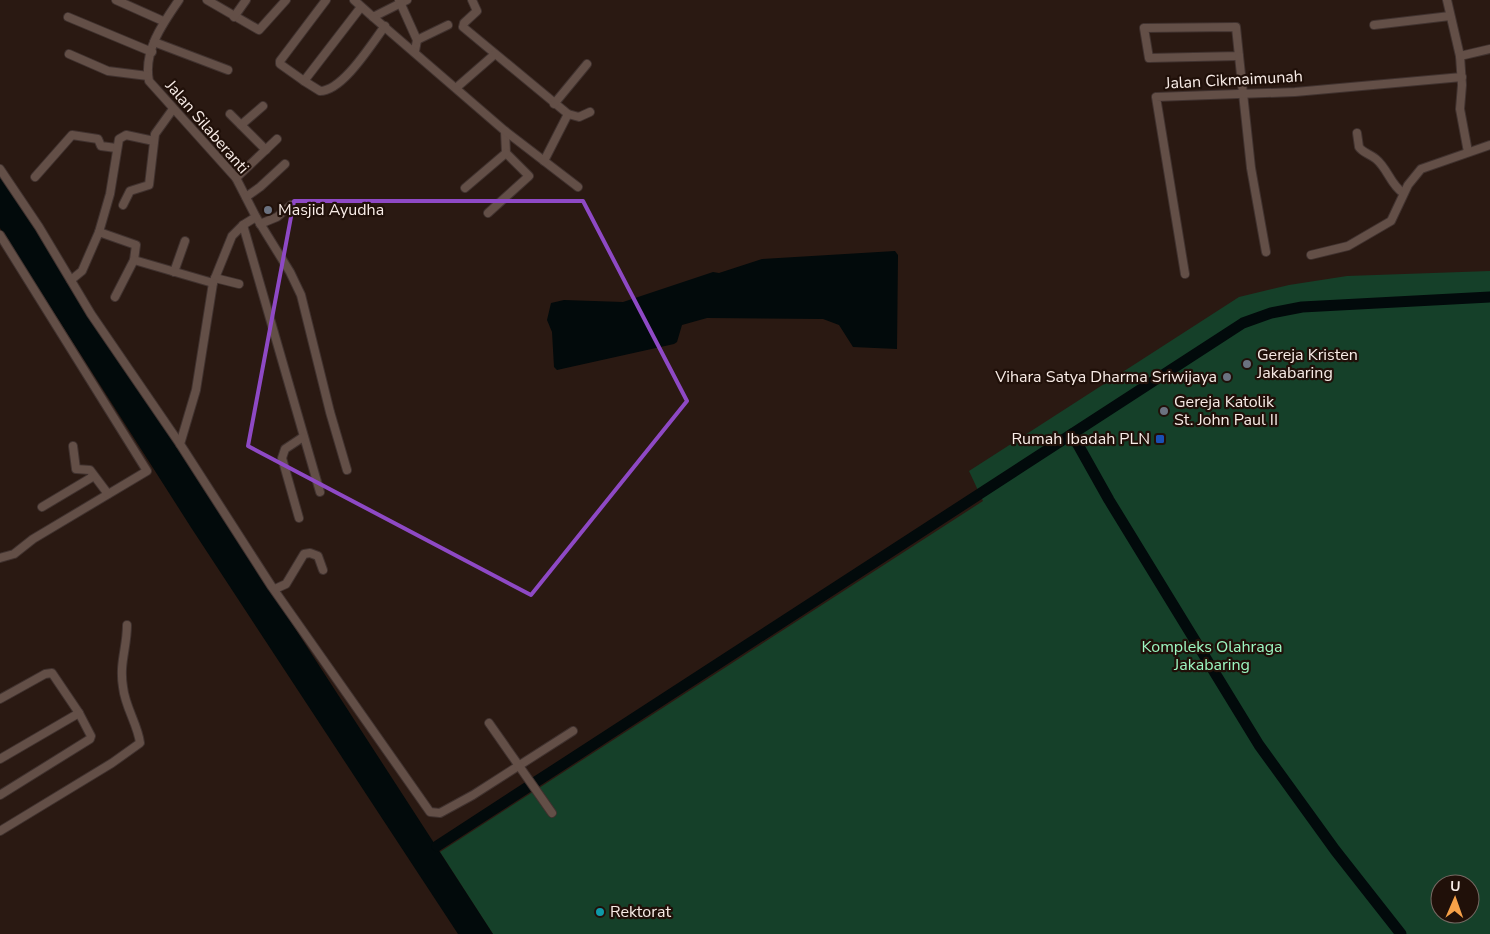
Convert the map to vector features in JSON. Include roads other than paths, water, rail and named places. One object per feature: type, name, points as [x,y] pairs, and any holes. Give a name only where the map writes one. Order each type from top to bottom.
[{"type":"street","points":[[116,0],[163,21]]},
{"type":"street","name":"Jalan Silaberanti","points":[[179,0],[163,21],[154,42],[148,76],[151,85],[236,178],[258,221],[290,272],[301,295],[330,412],[347,470]]},
{"type":"street","points":[[206,0],[260,30],[286,0]]},
{"type":"street","points":[[234,17],[246,0]]},
{"type":"street","points":[[326,0],[280,61],[280,64],[288,72],[324,91],[338,84],[350,73],[385,26]]},
{"type":"street","points":[[354,0],[505,131],[578,187]]},
{"type":"street","points":[[472,0],[477,11],[464,23],[463,27],[568,114],[579,117],[590,112]]},
{"type":"street","points":[[1447,0],[1460,56],[1462,77],[1460,114],[1468,152]]},
{"type":"street","points":[[373,16],[402,1],[417,40],[415,51]]},
{"type":"street","points":[[304,82],[361,6]]},
{"type":"street","points":[[1374,25],[1450,16]]},
{"type":"street","points":[[68,17],[152,52]]},
{"type":"street","points":[[417,40],[448,25]]},
{"type":"street","points":[[1238,56],[1149,58],[1144,28],[1236,27],[1251,168],[1266,252]]},
{"type":"street","points":[[154,42],[228,70]]},
{"type":"street","points":[[1460,56],[1490,49]]},
{"type":"street","points":[[69,54],[108,71],[148,76]]},
{"type":"street","points":[[456,88],[495,54]]},
{"type":"street","points":[[554,104],[587,64]]},
{"type":"street","name":"Jalan Cikmaimunah","points":[[1185,274],[1156,97],[1295,92],[1462,77]]},
{"type":"street","points":[[241,125],[263,106]]},
{"type":"street","points":[[123,205],[130,191],[149,186],[154,141],[158,128],[173,109]]},
{"type":"street","points":[[230,114],[266,150]]},
{"type":"street","points":[[544,161],[568,114]]},
{"type":"street","points":[[488,213],[529,176],[506,153],[505,131]]},
{"type":"street","points":[[1357,133],[1359,147],[1383,166],[1391,183],[1404,193]]},
{"type":"street","points":[[35,177],[72,134],[98,139],[101,146],[116,148]]},
{"type":"street","points":[[71,280],[83,270],[99,232],[110,194],[116,148],[122,136],[154,141]]},
{"type":"street","points":[[236,178],[277,139]]},
{"type":"street","points":[[1311,254],[1348,246],[1391,220],[1404,193],[1420,170],[1490,145]]},
{"type":"street","points":[[465,188],[506,153]]},
{"type":"street","points":[[246,197],[260,188],[284,164]]},
{"type":"street","points":[[0,169],[91,314],[180,444],[320,656],[430,812],[440,813],[573,731]]},
{"type":"street","points":[[180,444],[196,390],[214,281],[232,236],[243,225],[277,216],[292,206]]},
{"type":"street","points":[[243,225],[320,492]]},
{"type":"street","points":[[99,232],[134,243],[137,247],[134,260],[115,297]]},
{"type":"street","points":[[0,235],[147,471],[11,556],[0,558]]},
{"type":"street","points":[[174,272],[185,241]]},
{"type":"street","points":[[134,260],[174,272],[214,281],[239,284]]},
{"type":"street","points":[[299,518],[282,458],[285,448],[304,437]]},
{"type":"street","points":[[73,446],[76,469],[90,470],[108,494]]},
{"type":"street","points":[[42,507],[94,476]]},
{"type":"street","points":[[275,589],[286,584],[304,554],[310,553],[318,556],[323,570]]},
{"type":"street","points":[[0,831],[112,763],[141,742],[123,689],[121,663],[127,640],[127,625]]},
{"type":"street","points":[[0,700],[45,674],[52,673],[90,734],[90,739],[0,795]]},
{"type":"street","points":[[0,759],[78,713]]},
{"type":"street","points":[[489,723],[552,813]]},
{"type":"waterway","points":[[437,846],[1243,323],[1271,313],[1302,307],[1490,297]]},
{"type":"waterway","points":[[1072,434],[1109,500],[1259,745],[1335,850],[1401,934]]},
{"type":"place","name":"Masjid Ayudha","points":[[268,210]]},
{"type":"place","name":"Gereja Kristen Jakabaring","points":[[1247,364]]},
{"type":"place","name":"Vihara Satya Dharma Sriwijaya","points":[[1227,377]]},
{"type":"place","name":"Gereja Katolik St. John Paul II","points":[[1164,411]]},
{"type":"place","name":"Rumah Ibadah PLN","points":[[1160,439]]},
{"type":"place","name":"Rektorat","points":[[600,912]]},
{"type":"park label","name":"Kompleks Olahraga Jakabaring","points":[[1212,656]]}]
